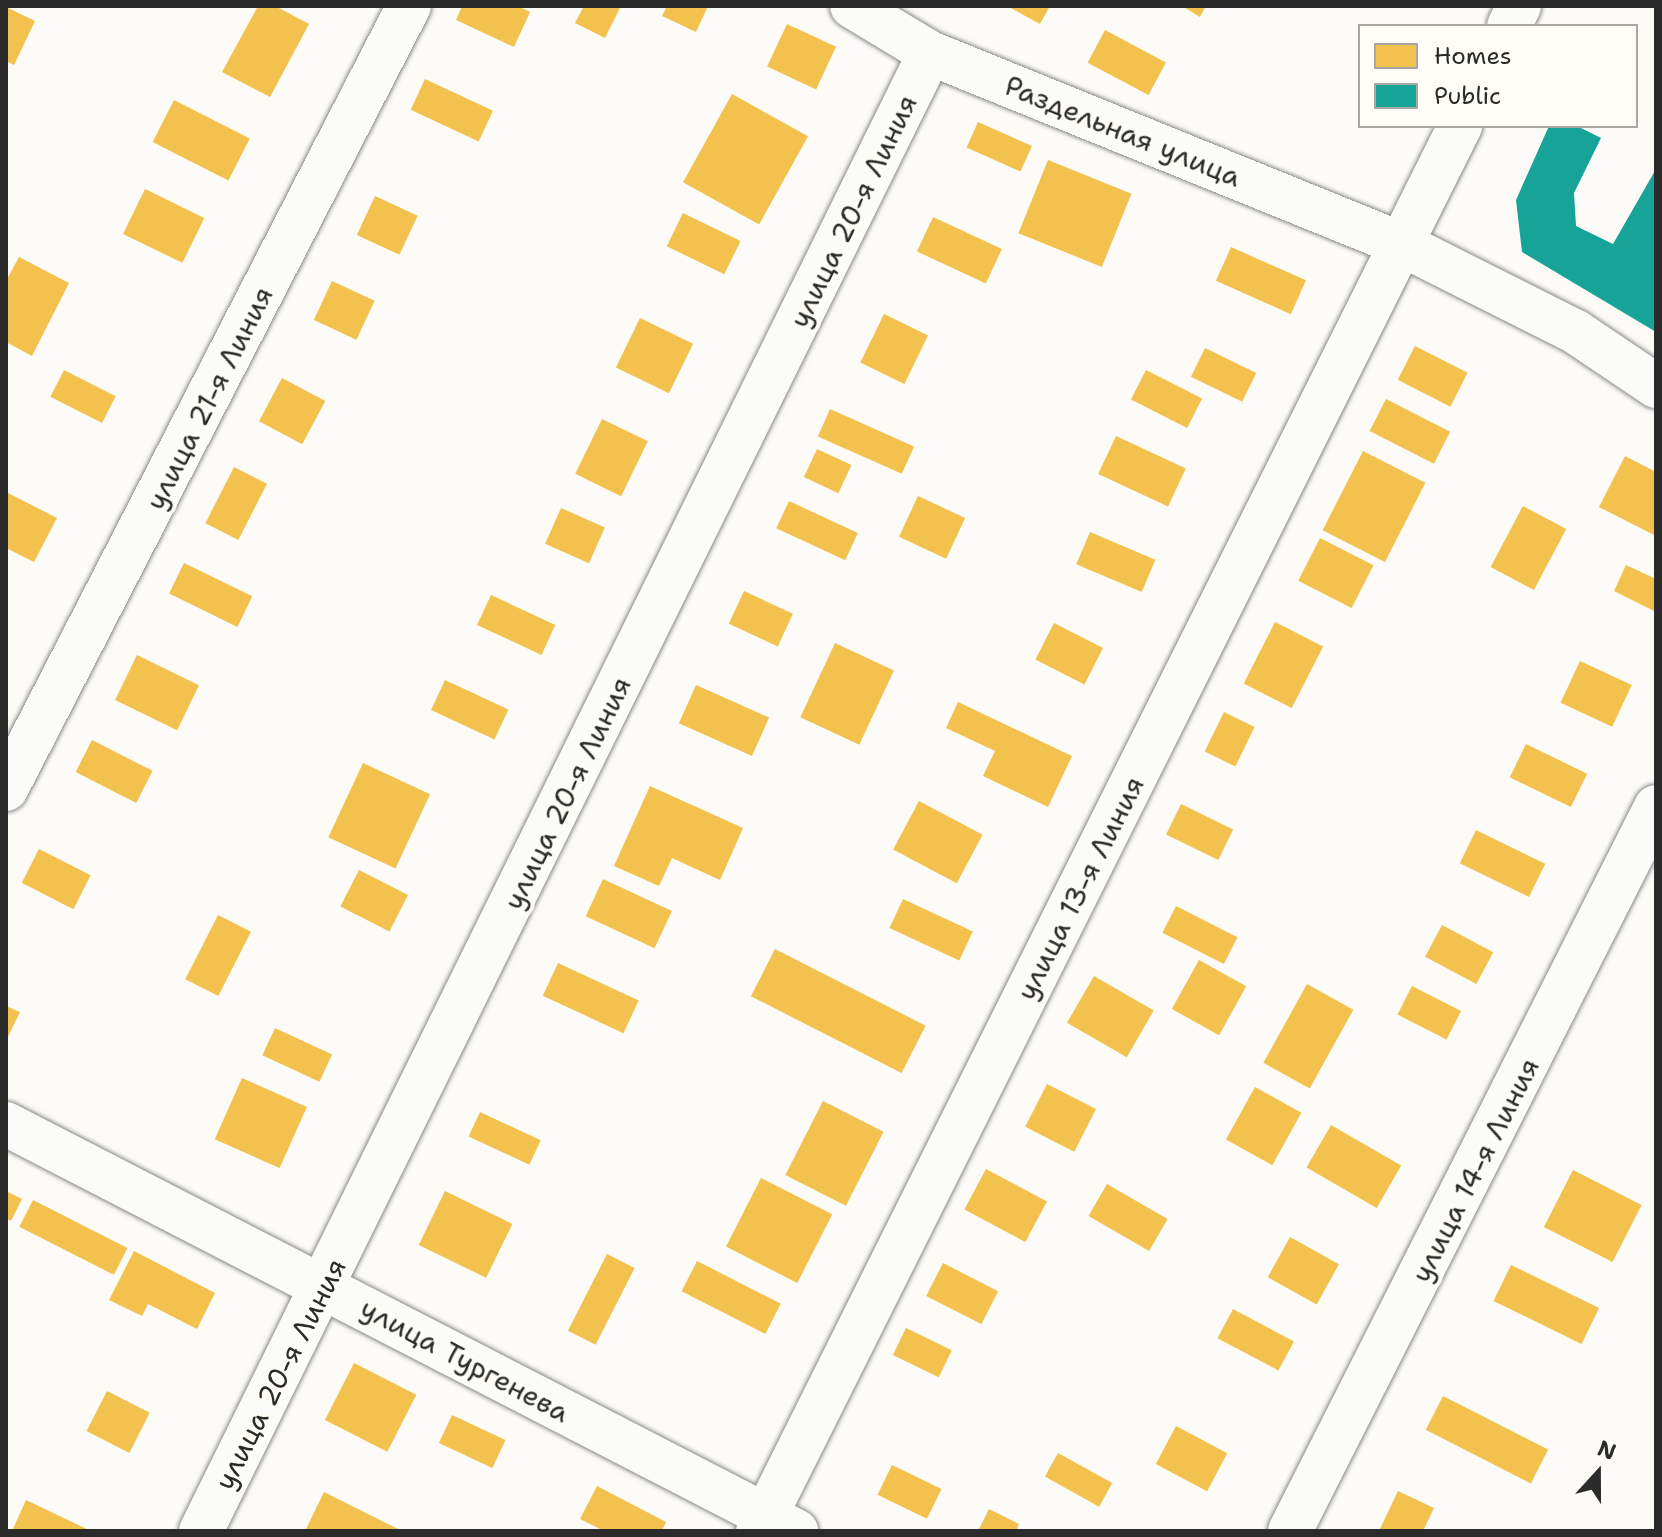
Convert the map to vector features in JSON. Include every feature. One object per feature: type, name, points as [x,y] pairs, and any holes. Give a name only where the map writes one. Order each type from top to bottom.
[{"type":"street","name":"улица 21-я Линия","points":[[6,789],[409,6]]},
{"type":"street","name":"Раздельная улица","points":[[852,6],[930,53],[1401,244],[1576,332],[1656,386]]},
{"type":"street","points":[[1510,24],[1519,6]]},
{"type":"street","name":"улица 20-я Линия","points":[[201,1531],[325,1286],[930,53]]},
{"type":"street","name":"улица 13-я Линия","points":[[773,1526],[1459,128]]},
{"type":"street","name":"улица 14-я Линия","points":[[1290,1531],[1656,807]]},
{"type":"street","name":"улица Тургенева","points":[[6,1124],[325,1286],[773,1526]]},
{"type":"building: Homes","points":[[258,6],[275,6],[309,24],[270,97],[222,72]]},
{"type":"building: Homes","points":[[462,6],[518,6],[530,12],[514,47],[456,20]]},
{"type":"building: Homes","points":[[584,6],[621,6],[605,38],[575,23]]},
{"type":"building: Homes","points":[[667,6],[708,6],[696,32],[662,16]]},
{"type":"building: Homes","points":[[1007,6],[1050,6],[1040,24]]},
{"type":"building: Homes","points":[[1182,6],[1206,6],[1200,17]]},
{"type":"building: Homes","points":[[6,7],[35,21],[14,65],[6,61]]},
{"type":"building: Homes","points":[[787,24],[836,47],[816,89],[767,67]]},
{"type":"building: Homes","points":[[1105,30],[1166,62],[1149,95],[1088,63]]},
{"type":"building: Homes","points":[[425,79],[493,111],[479,142],[411,110]]},
{"type":"building: Homes","points":[[732,94],[808,136],[759,225],[683,182]]},
{"type":"building: Homes","points":[[174,100],[250,139],[228,180],[153,142]]},
{"type":"building: Homes","points":[[978,122],[1032,146],[1021,172],[967,148]]},
{"type":"building: Homes","points":[[1048,160],[1131,194],[1102,267],[1018,233]]},
{"type":"building: Homes","points":[[145,189],[204,218],[182,263],[123,234]]},
{"type":"building: Homes","points":[[375,196],[418,216],[399,255],[357,235]]},
{"type":"building: Homes","points":[[683,213],[741,241],[724,274],[667,246]]},
{"type":"building: Homes","points":[[933,217],[1002,249],[986,284],[917,251]]},
{"type":"building: Homes","points":[[1231,247],[1306,280],[1291,314],[1216,281]]},
{"type":"building: Homes","points":[[19,257],[69,283],[32,356],[6,342],[6,281]]},
{"type":"building: Homes","points":[[332,281],[375,301],[356,340],[314,320]]},
{"type":"building: Homes","points":[[884,314],[928,335],[904,384],[860,363]]},
{"type":"building: Homes","points":[[640,318],[693,344],[669,393],[616,367]]},
{"type":"building: Homes","points":[[1415,346],[1468,373],[1450,407],[1398,380]]},
{"type":"building: Homes","points":[[1205,348],[1256,373],[1242,402],[1191,377]]},
{"type":"building: Homes","points":[[64,370],[116,396],[102,423],[50,397]]},
{"type":"building: Homes","points":[[1146,370],[1202,399],[1187,428],[1131,399]]},
{"type":"building: Homes","points":[[282,378],[325,401],[302,444],[259,421]]},
{"type":"building: Homes","points":[[1386,399],[1450,432],[1434,464],[1370,431]]},
{"type":"building: Homes","points":[[830,409],[914,446],[902,474],[818,436]]},
{"type":"building: Homes","points":[[602,419],[648,441],[621,496],[575,474]]},
{"type":"building: Homes","points":[[1116,436],[1186,469],[1168,507],[1098,474]]},
{"type":"building: Homes","points":[[817,449],[851,465],[838,493],[804,477]]},
{"type":"building: Homes","points":[[1363,451],[1425,483],[1385,562],[1323,530]]},
{"type":"building: Homes","points":[[1625,456],[1656,472],[1656,536],[1599,507]]},
{"type":"building: Homes","points":[[234,467],[267,484],[238,540],[205,523]]},
{"type":"building: Homes","points":[[6,492],[57,518],[34,562],[6,548]]},
{"type":"building: Homes","points":[[918,496],[965,518],[946,559],[899,537]]},
{"type":"building: Homes","points":[[789,501],[858,533],[845,560],[776,528]]},
{"type":"building: Homes","points":[[1523,506],[1566,529],[1534,590],[1491,567]]},
{"type":"building: Homes","points":[[561,508],[605,528],[589,563],[545,544]]},
{"type":"building: Homes","points":[[1090,532],[1155,560],[1142,592],[1076,564]]},
{"type":"building: Homes","points":[[1320,538],[1373,565],[1352,608],[1298,581]]},
{"type":"building: Homes","points":[[184,563],[252,596],[237,627],[169,594]]},
{"type":"building: Homes","points":[[1626,565],[1656,579],[1656,612],[1614,591]]},
{"type":"building: Homes","points":[[744,591],[793,614],[778,646],[729,624]]},
{"type":"building: Homes","points":[[491,595],[555,625],[541,655],[477,625]]},
{"type":"building: Homes","points":[[1275,622],[1323,647],[1292,708],[1244,683]]},
{"type":"building: Homes","points":[[1054,623],[1103,648],[1084,685],[1035,660]]},
{"type":"building: Homes","points":[[835,643],[894,670],[859,745],[800,717]]},
{"type":"building: Homes","points":[[137,655],[199,685],[177,730],[115,700]]},
{"type":"building: Homes","points":[[1580,661],[1632,685],[1612,727],[1561,703]]},
{"type":"building: Homes","points":[[445,680],[508,710],[494,739],[431,710]]},
{"type":"building: Homes","points":[[696,685],[769,718],[752,756],[679,723]]},
{"type":"building: Homes","points":[[958,702],[1072,756],[1048,807],[983,776],[995,751],[946,728]]},
{"type":"building: Homes","points":[[1224,712],[1255,727],[1235,766],[1205,752]]},
{"type":"building: Homes","points":[[92,740],[153,771],[136,803],[76,772]]},
{"type":"building: Homes","points":[[1526,744],[1587,774],[1571,807],[1510,777]]},
{"type":"building: Homes","points":[[363,763],[430,794],[395,869],[328,837]]},
{"type":"building: Homes","points":[[650,786],[743,828],[720,880],[672,858],[659,886],[614,866]]},
{"type":"building: Homes","points":[[919,801],[983,835],[957,883],[893,850]]},
{"type":"building: Homes","points":[[1181,804],[1233,829],[1218,860],[1166,835]]},
{"type":"building: Homes","points":[[1476,830],[1545,864],[1529,897],[1460,863]]},
{"type":"building: Homes","points":[[39,849],[91,875],[73,909],[22,883]]},
{"type":"building: Homes","points":[[359,870],[408,895],[389,932],[340,907]]},
{"type":"building: Homes","points":[[603,879],[672,911],[655,948],[586,916]]},
{"type":"building: Homes","points":[[903,899],[973,932],[959,961],[889,928]]},
{"type":"building: Homes","points":[[1176,906],[1237,937],[1224,964],[1162,933]]},
{"type":"building: Homes","points":[[218,915],[251,932],[218,996],[185,979]]},
{"type":"building: Homes","points":[[1442,925],[1493,952],[1476,984],[1425,957]]},
{"type":"building: Homes","points":[[775,949],[926,1026],[902,1073],[751,996]]},
{"type":"building: Homes","points":[[1199,960],[1246,986],[1219,1035],[1172,1009]]},
{"type":"building: Homes","points":[[558,963],[639,1001],[623,1033],[543,996]]},
{"type":"building: Homes","points":[[1094,976],[1154,1010],[1127,1057],[1067,1023]]},
{"type":"building: Homes","points":[[1307,984],[1353,1010],[1310,1088],[1263,1063]]},
{"type":"building: Homes","points":[[1412,986],[1461,1011],[1446,1039],[1397,1015]]},
{"type":"building: Homes","points":[[6,1006],[20,1012],[6,1041]]},
{"type":"building: Homes","points":[[275,1028],[332,1055],[319,1082],[262,1055]]},
{"type":"building: Homes","points":[[242,1078],[307,1107],[280,1168],[215,1139]]},
{"type":"building: Homes","points":[[1047,1084],[1096,1109],[1074,1152],[1025,1127]]},
{"type":"building: Homes","points":[[1255,1087],[1301,1113],[1272,1165],[1226,1139]]},
{"type":"building: Homes","points":[[823,1101],[884,1132],[846,1206],[785,1175]]},
{"type":"building: Homes","points":[[480,1112],[541,1140],[529,1165],[469,1136]]},
{"type":"building: Homes","points":[[1331,1125],[1401,1166],[1377,1208],[1306,1167]]},
{"type":"building: Homes","points":[[986,1169],[1047,1201],[1025,1242],[964,1210]]},
{"type":"building: Homes","points":[[1573,1170],[1642,1205],[1613,1262],[1544,1227]]},
{"type":"building: Homes","points":[[761,1178],[832,1214],[797,1283],[726,1247]]},
{"type":"building: Homes","points":[[1107,1184],[1168,1219],[1149,1251],[1088,1216]]},
{"type":"building: Homes","points":[[6,1191],[22,1199],[11,1221],[6,1218]]},
{"type":"building: Homes","points":[[445,1191],[512,1224],[486,1278],[419,1245]]},
{"type":"building: Homes","points":[[33,1200],[127,1248],[114,1275],[19,1227]]},
{"type":"building: Homes","points":[[1290,1237],[1339,1264],[1317,1304],[1268,1277]]},
{"type":"building: Homes","points":[[134,1251],[215,1293],[197,1329],[148,1304],[142,1316],[109,1300]]},
{"type":"building: Homes","points":[[607,1254],[635,1268],[596,1345],[568,1331]]},
{"type":"building: Homes","points":[[697,1261],[781,1304],[765,1334],[682,1291]]},
{"type":"building: Homes","points":[[943,1263],[998,1291],[981,1324],[926,1296]]},
{"type":"building: Homes","points":[[1511,1265],[1599,1308],[1582,1344],[1493,1301]]},
{"type":"building: Homes","points":[[1233,1309],[1294,1341],[1278,1371],[1218,1338]]},
{"type":"building: Homes","points":[[906,1328],[952,1350],[939,1377],[893,1355]]},
{"type":"building: Homes","points":[[354,1363],[416,1395],[387,1452],[325,1420]]},
{"type":"building: Homes","points":[[107,1391],[150,1413],[129,1453],[87,1431]]},
{"type":"building: Homes","points":[[1443,1396],[1548,1450],[1531,1483],[1426,1430]]},
{"type":"building: Homes","points":[[452,1415],[505,1440],[492,1468],[439,1443]]},
{"type":"building: Homes","points":[[1176,1426],[1227,1453],[1207,1491],[1156,1464]]},
{"type":"building: Homes","points":[[1058,1453],[1112,1483],[1099,1507],[1045,1477]]},
{"type":"building: Homes","points":[[892,1465],[941,1489],[927,1519],[878,1495]]},
{"type":"building: Homes","points":[[597,1486],[666,1522],[662,1531],[604,1531],[580,1519]]},
{"type":"building: Homes","points":[[1398,1491],[1434,1508],[1423,1531],[1379,1531]]},
{"type":"building: Homes","points":[[324,1492],[402,1531],[305,1531]]},
{"type":"building: Homes","points":[[26,1500],[91,1531],[12,1531]]},
{"type":"building: Homes","points":[[989,1509],[1019,1524],[1016,1531],[978,1531]]},
{"type":"building: Public","points":[[1548,128],[1581,128],[1601,138],[1574,193],[1576,226],[1613,244],[1656,169],[1656,332],[1522,252],[1516,200]]}]
